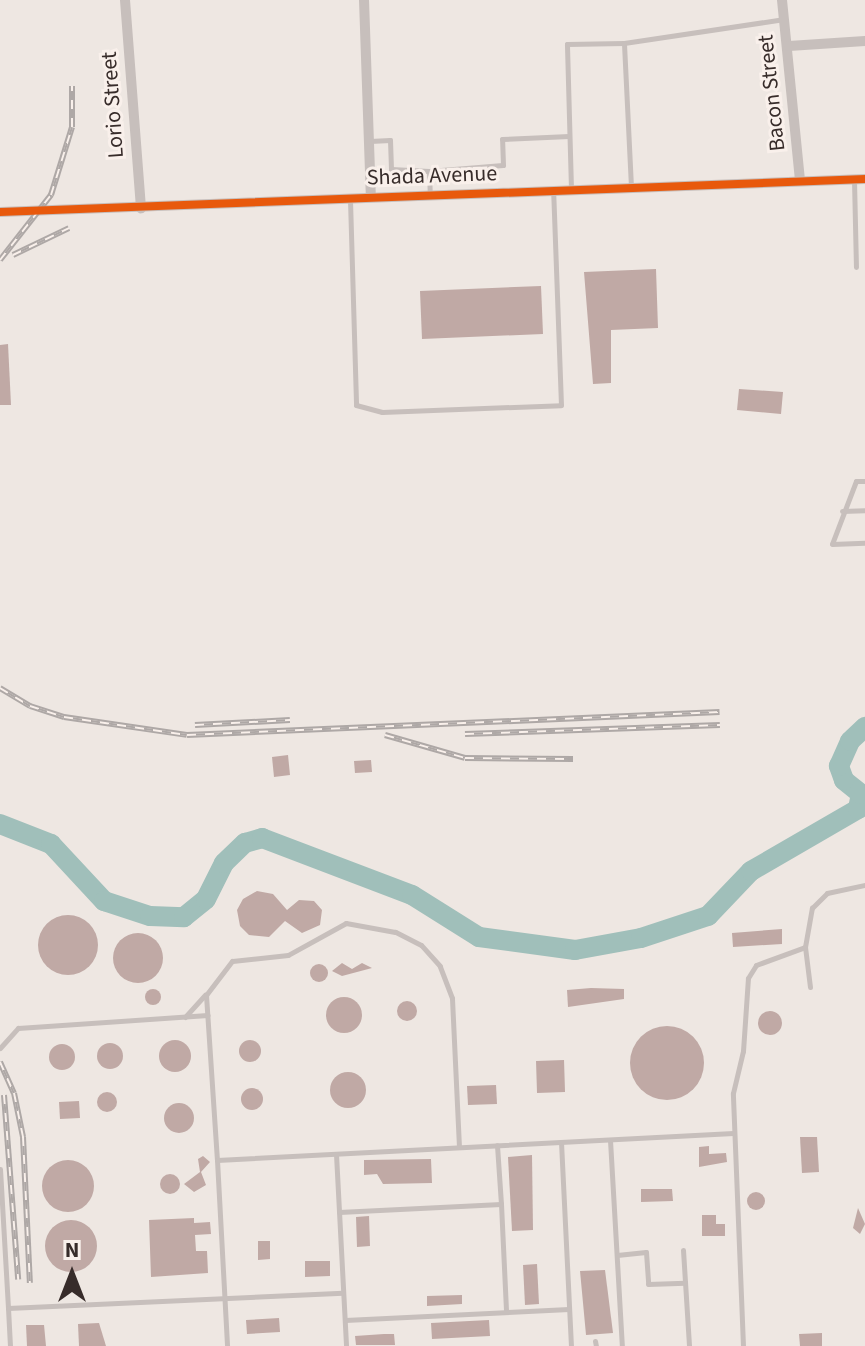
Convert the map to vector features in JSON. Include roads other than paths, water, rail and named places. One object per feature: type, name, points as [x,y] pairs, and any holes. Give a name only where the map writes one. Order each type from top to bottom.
[{"type":"street","name":"Lorio Street","points":[[125,0],[141,208]]},
{"type":"street","points":[[364,0],[371,196]]},
{"type":"street","name":"Bacon Street","points":[[782,0],[789,46],[800,181]]},
{"type":"street","points":[[789,46],[865,41]]},
{"type":"street","name":"Shada Avenue","points":[[0,212],[860,179]]},
{"type":"lane","points":[[571,190],[567,44],[624,43],[785,19]]},
{"type":"lane","points":[[624,43],[631,188]]},
{"type":"lane","points":[[369,141],[390,140],[391,169],[429,171],[503,165],[502,139],[569,136]]},
{"type":"lane","points":[[429,171],[430,194]]},
{"type":"lane","points":[[856,267],[860,179]]},
{"type":"lane","points":[[350,197],[356,405],[382,412],[561,405],[553,190]]},
{"type":"lane","points":[[865,481],[856,481],[842,511],[832,544],[865,543]]},
{"type":"lane","points":[[842,511],[865,510]]},
{"type":"lane","points":[[810,987],[805,947],[812,908],[827,893],[865,885]]},
{"type":"lane","points":[[185,1017],[232,961],[288,955],[346,923],[395,932],[421,945],[440,966],[452,998],[459,1147]]},
{"type":"lane","points":[[743,1346],[733,1133],[748,978],[756,965],[805,947]]},
{"type":"lane","points":[[206,995],[227,1346]]},
{"type":"lane","points":[[0,1048],[18,1028],[208,1015]]},
{"type":"lane","points":[[217,1160],[733,1133]]},
{"type":"lane","points":[[610,1140],[622,1346]]},
{"type":"lane","points":[[561,1142],[571,1346]]},
{"type":"lane","points":[[497,1145],[506,1312]]},
{"type":"lane","points":[[336,1154],[346,1346]]},
{"type":"lane","points":[[0,1169],[10,1346]]},
{"type":"lane","points":[[339,1212],[501,1204]]},
{"type":"lane","points":[[683,1250],[689,1346]]},
{"type":"lane","points":[[617,1255],[646,1252],[648,1284],[685,1283]]},
{"type":"lane","points":[[8,1308],[343,1293]]},
{"type":"lane","points":[[345,1320],[569,1309]]},
{"type":"waterway","points":[[0,824],[51,844],[104,901],[150,916],[184,917],[206,899],[224,863],[245,843],[262,838],[412,895],[479,937],[575,950],[641,938],[708,916],[751,871],[858,809],[861,794],[844,780],[839,766],[850,741],[865,727]]},
{"type":"railway","points":[[0,260],[51,195],[72,127],[72,86]]},
{"type":"railway","points":[[13,255],[69,228]]},
{"type":"railway","points":[[0,688],[30,706],[64,717],[187,735],[720,712]]},
{"type":"railway","points":[[195,725],[290,720]]},
{"type":"railway","points":[[465,734],[720,725]]},
{"type":"railway","points":[[385,735],[465,758],[573,759]]},
{"type":"railway","points":[[0,1062],[14,1093],[23,1137],[30,1283]]},
{"type":"railway","points":[[4,1095],[18,1279]]}]
